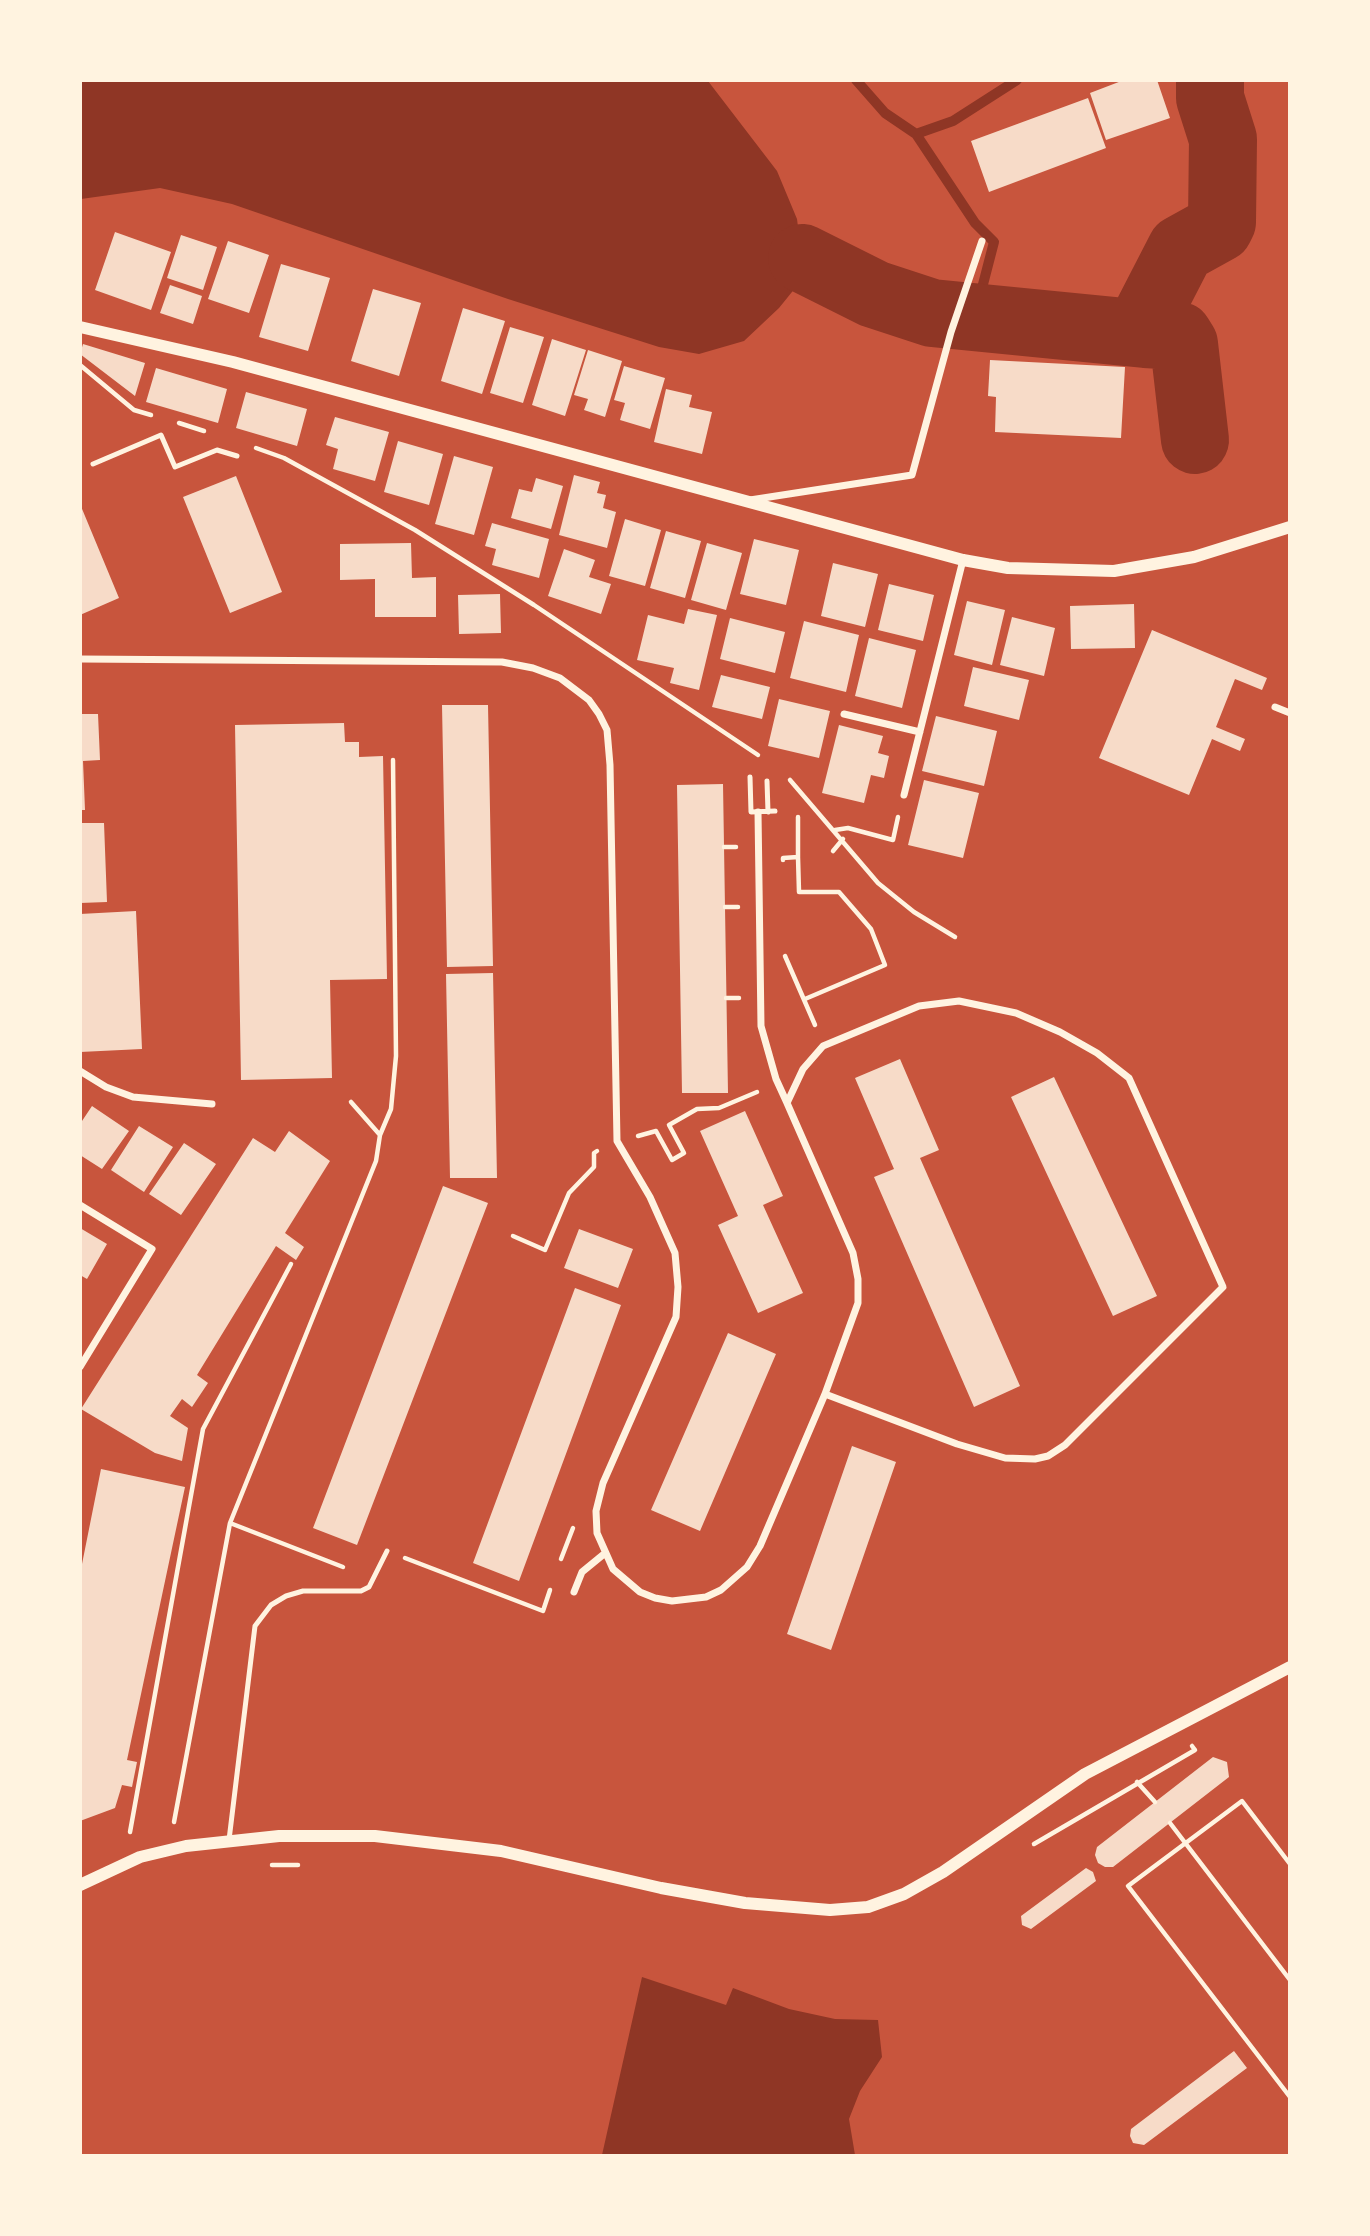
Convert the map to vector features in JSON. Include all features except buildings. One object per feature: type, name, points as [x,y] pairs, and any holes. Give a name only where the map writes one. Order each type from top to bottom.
[{"type":"street","points":[[743,500],[912,475],[951,332],[982,241]]},
{"type":"street","points":[[80,327],[233,362],[963,560],[1008,568],[1114,570],[1194,557],[1290,527]]},
{"type":"street","points":[[904,795],[963,560]]},
{"type":"street","points":[[80,659],[502,662],[533,668],[561,678],[589,700],[599,714],[607,730],[610,756],[617,1141],[650,1197],[675,1253],[678,1287],[676,1318],[603,1483],[596,1511],[597,1533],[604,1554],[625,1581],[655,1598],[689,1601],[722,1590],[747,1567],[760,1546],[825,1394],[858,1303],[858,1279],[853,1252],[776,1079],[761,1026],[758,812]]},
{"type":"street","points":[[1275,706],[1290,713]]},
{"type":"street","points":[[844,713],[920,733]]},
{"type":"street","points":[[787,1103],[803,1069],[823,1046],[919,1006],[959,1001],[1016,1013],[1060,1032],[1097,1053],[1131,1081],[1223,1287],[1065,1445],[1035,1459],[1005,1458],[957,1444],[825,1394]]},
{"type":"street","points":[[80,1071],[106,1087],[133,1097],[212,1104]]},
{"type":"street","points":[[80,1205],[152,1249],[80,1367]]},
{"type":"street","points":[[574,1592],[582,1572],[604,1554]]},
{"type":"street","points":[[80,1885],[140,1857],[229,1840],[301,1835],[426,1841],[527,1856],[661,1888],[745,1903],[830,1910],[868,1907],[904,1894],[943,1872],[1086,1774],[1290,1667]]},
{"type":"lane","points":[[93,464],[161,435],[175,467],[217,450],[237,456]]},
{"type":"lane","points":[[750,777],[751,812],[771,811],[767,781]]},
{"type":"lane","points":[[229,1840],[255,1626],[271,1605],[286,1596],[303,1591],[361,1591],[369,1587],[387,1551]]},
{"type":"path","points":[[80,365],[134,410],[158,417]]},
{"type":"path","points":[[169,420],[216,434]]},
{"type":"path","points":[[250,446],[284,458],[415,530],[544,612],[769,762]]},
{"type":"path","points":[[174,1822],[230,1523],[376,1160],[380,1135],[391,1109],[396,1056],[393,760]]},
{"type":"path","points":[[780,770],[843,839],[878,883],[914,912],[955,937]]},
{"type":"path","points":[[834,830],[848,828],[892,839],[904,795]]},
{"type":"path","points":[[797,811],[799,892],[839,892],[871,929],[885,965],[804,999]]},
{"type":"path","points":[[833,851],[843,839]]},
{"type":"path","points":[[783,858],[798,857]]},
{"type":"path","points":[[785,957],[823,1046]]},
{"type":"path","points":[[656,1131],[672,1160],[684,1153],[668,1125],[697,1109],[719,1108],[760,1090],[776,1079]]},
{"type":"path","points":[[351,1102],[380,1135]]},
{"type":"path","points":[[513,1236],[545,1250],[569,1193],[594,1167],[594,1153]]},
{"type":"path","points":[[130,1832],[203,1429],[291,1264]]},
{"type":"path","points":[[230,1523],[349,1570]]},
{"type":"path","points":[[407,1559],[511,1600]]},
{"type":"path","points":[[1155,1802],[1137,1782],[1195,1750]]},
{"type":"path","points":[[1290,1864],[1242,1801],[1128,1886],[1290,2097]]},
{"type":"path","points":[[1170,1823],[1290,1980]]},
{"type":"shaded area","points":[[80,81],[708,81],[777,171],[797,219],[802,258],[796,287],[779,308],[744,341],[699,354],[659,347],[508,299],[232,204],[160,188],[81,199]]},
{"type":"shaded area","points":[[1013,305],[1147,315],[1160,331],[1160,343],[1139,354],[999,347],[990,340],[986,321],[992,313]]},
{"type":"shaded area","points":[[642,1977],[726,2005],[733,1988],[789,2009],[835,2019],[878,2020],[882,2057],[860,2091],[849,2119],[855,2155],[602,2155]]},
{"type":"waterway","points":[[856,80],[885,113],[916,134],[975,223],[994,242],[974,319]]},
{"type":"waterway","points":[[916,134],[953,121],[1017,80]]},
{"type":"waterway","points":[[802,258],[874,294],[932,313],[1145,334],[1147,315],[1181,249],[1219,228],[1222,222],[1223,139],[1210,98],[1210,80]]},
{"type":"waterway","points":[[1145,334],[1179,336],[1184,344],[1195,440]]}]
